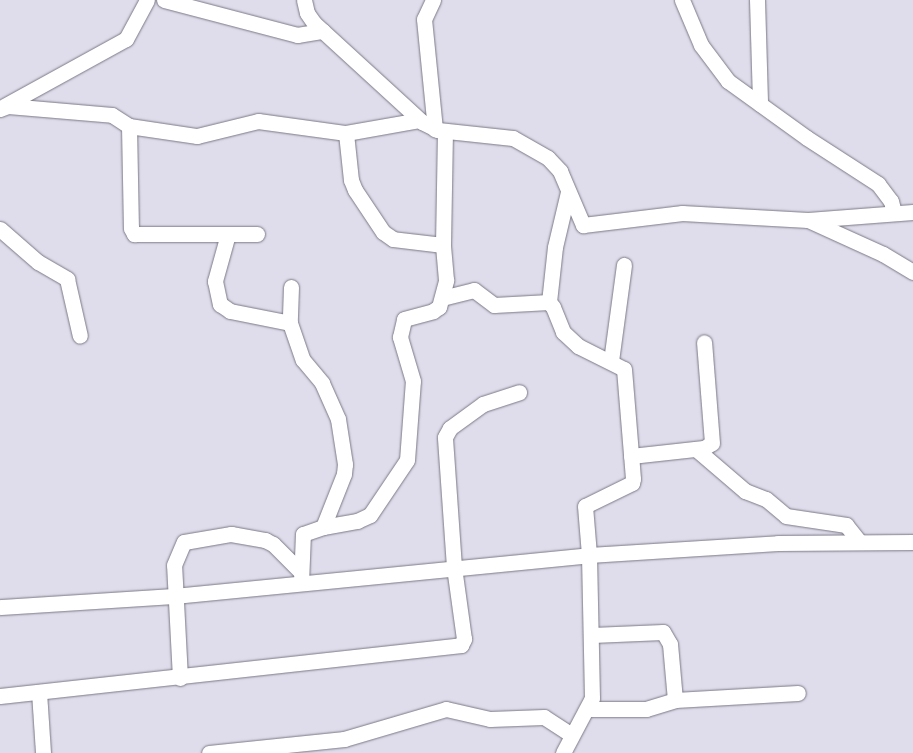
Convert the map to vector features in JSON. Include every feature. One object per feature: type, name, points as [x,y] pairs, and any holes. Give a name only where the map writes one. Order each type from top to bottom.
[{"type":"street","points":[[2,107],[126,39],[147,0]]},
{"type":"street","points":[[164,0],[297,35],[323,31]]},
{"type":"street","points":[[304,0],[310,18],[419,120],[440,130],[507,136],[519,140],[553,162],[580,221],[588,226],[703,212],[808,220],[913,212]]},
{"type":"street","points":[[300,577],[302,537],[306,532],[323,527],[357,521],[370,515],[407,460],[413,381],[400,340],[404,319],[436,310],[442,298],[446,275],[443,245],[440,130],[424,19],[433,0]]},
{"type":"street","points":[[682,0],[701,45],[716,68],[728,81],[878,184],[891,201],[894,213]]},
{"type":"street","points":[[757,0],[760,104]]},
{"type":"street","points":[[2,107],[112,115],[129,126],[197,136],[258,121],[346,133],[419,120]]},
{"type":"street","points":[[129,126],[131,228],[134,234],[257,234]]},
{"type":"street","points":[[346,133],[352,185],[384,232],[399,240],[443,245]]},
{"type":"street","points":[[563,753],[588,709],[592,698],[592,635],[589,555],[585,506],[632,483],[624,369],[612,361],[582,349],[566,336],[552,304],[549,302],[555,247],[568,192]]},
{"type":"street","points":[[808,220],[883,254],[913,272]]},
{"type":"street","points":[[0,229],[38,262],[67,279],[80,336]]},
{"type":"street","points":[[228,234],[215,281],[220,304],[230,311],[290,323]]},
{"type":"street","points":[[612,361],[624,265]]},
{"type":"street","points":[[291,287],[290,323],[303,360],[322,383],[339,423],[345,471],[323,527]]},
{"type":"street","points":[[442,298],[474,290],[494,306],[549,302]]},
{"type":"street","points":[[631,456],[709,447],[713,438],[704,342]]},
{"type":"street","points":[[0,696],[180,678],[461,645],[464,639],[454,567],[446,433],[483,404],[519,392]]},
{"type":"street","points":[[696,449],[745,492],[766,499],[786,516],[846,525],[860,542]]},
{"type":"street","points":[[180,678],[174,596],[174,559],[180,545],[187,540],[231,534],[265,540],[273,544],[300,577]]},
{"type":"street","points":[[0,607],[174,596],[300,577],[454,567],[589,555],[778,543],[913,542]]},
{"type":"street","points":[[592,635],[663,632],[670,644],[676,700]]},
{"type":"street","points":[[39,692],[43,753]]},
{"type":"street","points":[[588,709],[646,709],[676,700],[798,693]]},
{"type":"street","points":[[209,753],[344,739],[446,709],[490,719],[544,717],[572,735]]}]
